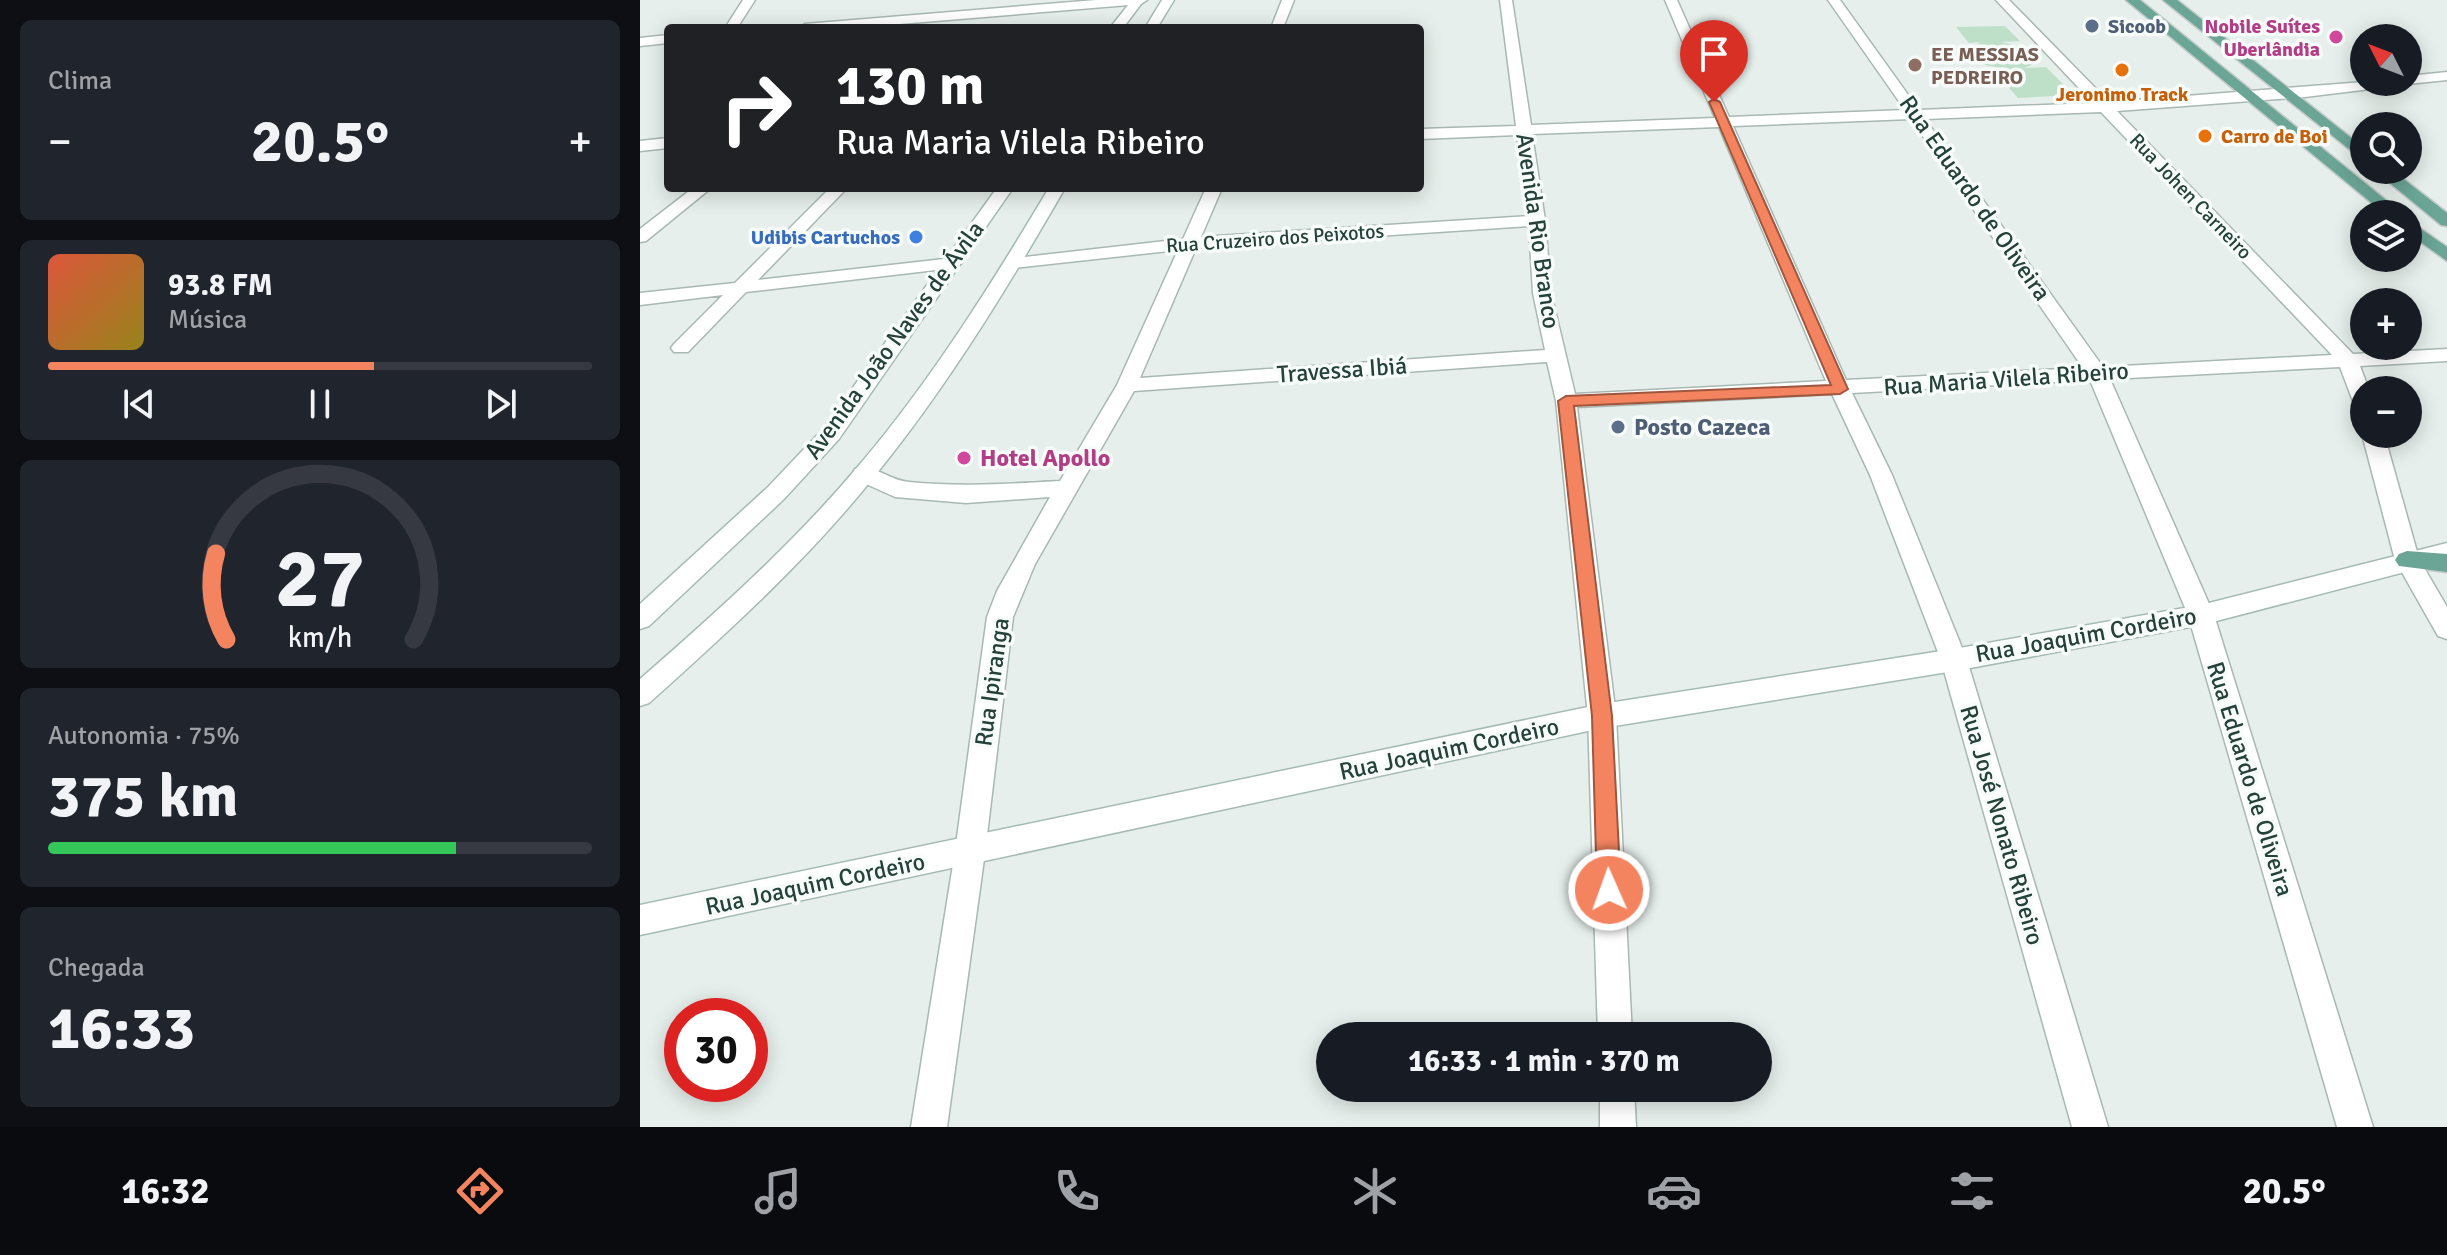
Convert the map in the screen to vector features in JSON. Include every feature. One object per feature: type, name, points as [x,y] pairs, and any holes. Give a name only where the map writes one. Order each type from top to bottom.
[{"type":"main road","points":[[2132,0],[2247,97],[2377,200]]},
{"type":"main road","points":[[2169,0],[2350,145]]},
{"type":"main road","points":[[2400,184],[2447,221]]},
{"type":"main road","points":[[2422,236],[2447,256]]},
{"type":"main road","points":[[2407,560],[2447,563]]},
{"type":"street","points":[[734,24],[749,0]]},
{"type":"street","points":[[910,24],[938,0]]},
{"type":"street","points":[[910,24],[1139,0]]},
{"type":"street","points":[[1119,24],[1139,0]]},
{"type":"street","points":[[1153,24],[1168,0]]},
{"type":"street","points":[[1279,24],[1288,0]]},
{"type":"street","name":"Avenida Rio Branco","points":[[1506,0],[1537,220],[1542,293],[1566,401],[1602,716],[1614,1022]]},
{"type":"street","name":"Rua José Nonato Ribeiro","points":[[1671,0],[1840,389],[1867,440],[1954,660],[2090,1127]]},
{"type":"street","name":"Rua Eduardo de Oliveira","points":[[1834,0],[2098,374],[2201,615],[2355,1127]]},
{"type":"street","name":"Rua Johen Carneiro","points":[[2002,0],[2348,360],[2354,376]]},
{"type":"street","points":[[640,42],[664,39]]},
{"type":"street","points":[[2422,79],[2445,77]]},
{"type":"street","points":[[1424,134],[2105,107],[2350,87]]},
{"type":"street","points":[[640,146],[664,143]]},
{"type":"street","points":[[640,237],[698,192]]},
{"type":"street","points":[[681,348],[835,192]]},
{"type":"street","name":"Avenida João Naves de Ávila","points":[[640,619],[776,493],[831,434],[1002,192]]},
{"type":"street","name":"Avenida João Naves de Ávila","points":[[640,695],[767,579],[863,474],[932,387],[1013,263],[1055,192]]},
{"type":"street","name":"Rua Ipiranga","points":[[929,1127],[970,852],[1000,617],[1009,591],[1127,385],[1212,192]]},
{"type":"street","name":"Rua Cruzeiro dos Peixotos","points":[[1013,263],[1192,243],[1537,220]]},
{"type":"street","points":[[640,299],[953,263]]},
{"type":"street","name":"Travessa Ibiá","points":[[1127,385],[1556,355]]},
{"type":"street","name":"Rua Maria Vilela Ribeiro","points":[[1566,401],[2447,355]]},
{"type":"street","points":[[2377,448],[2407,560],[2447,629]]},
{"type":"street","points":[[863,474],[895,489],[966,495],[1068,488]]},
{"type":"street","name":"Rua Joaquim Cordeiro","points":[[640,920],[1602,716],[1954,660],[2201,615],[2447,552]]},
{"type":"street","points":[[1617,1102],[1618,1127]]},
{"type":"green space","points":[[2005,26],[2020,41],[2001,42],[2027,48],[2040,61],[2024,68],[2046,67],[2074,95],[2018,98],[1993,70],[2001,68],[1985,65],[1971,49],[1980,42],[1969,43],[1956,27]]},
{"type":"place","name":"Sicoob","points":[[2092,26]]},
{"type":"place","name":"Nobile Suítes Uberlândia","points":[[2336,37]]},
{"type":"place","name":"EE MESSIAS PEDREIRO","points":[[1915,65]]},
{"type":"place","name":"Jeronimo Track","points":[[2122,70]]},
{"type":"place","name":"Carro de Boi","points":[[2205,136]]},
{"type":"place","name":"Udibis Cartuchos","points":[[916,237]]},
{"type":"place","name":"Posto Cazeca","points":[[1618,427]]},
{"type":"place","name":"Hotel Apollo","points":[[964,458]]},
{"type":"route","points":[[1609,890],[1602,716],[1566,401],[1840,389],[1714,102]]}]
